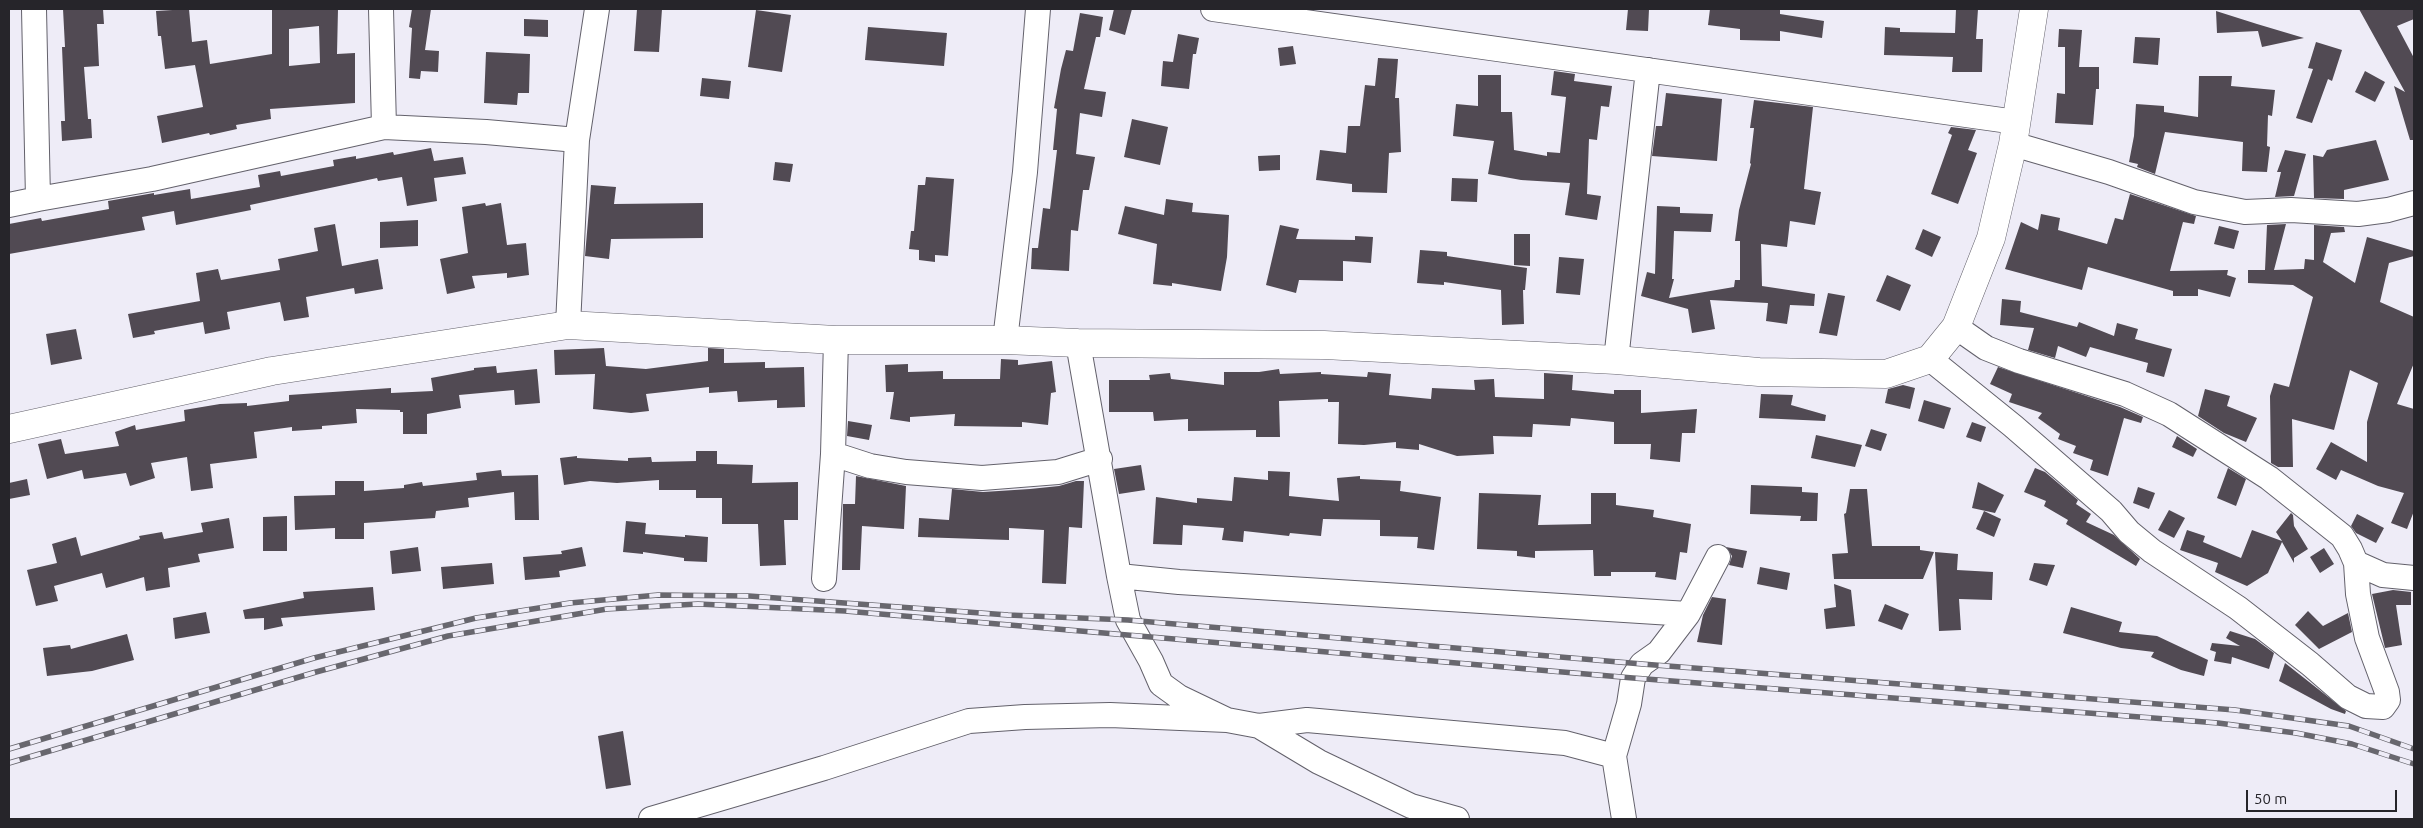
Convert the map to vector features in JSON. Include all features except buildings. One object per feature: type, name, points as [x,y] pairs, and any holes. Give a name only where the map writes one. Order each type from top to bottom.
[{"type":"street","points":[[34,9],[38,199]]},
{"type":"street","points":[[381,9],[384,127]]},
{"type":"street","points":[[568,325],[577,140],[597,9]]},
{"type":"street","points":[[1005,340],[1025,172],[1038,9]]},
{"type":"street","points":[[1214,9],[1648,70],[2014,133],[2109,172],[2194,202],[2245,212],[2290,210],[2358,214],[2388,210],[2414,203]]},
{"type":"street","points":[[9,430],[272,371],[568,325],[836,340],[1005,340],[1078,343],[1324,345],[1616,360],[1759,372],[1886,374],[1930,359],[1956,327],[1991,238],[2014,133],[2034,9]]},
{"type":"street","points":[[1616,360],[1648,70]]},
{"type":"street","points":[[9,205],[152,178],[384,127],[486,132],[577,140]]},
{"type":"street","points":[[1930,359],[2013,426],[2111,512],[2129,532],[2152,551],[2238,608],[2348,697],[2366,706],[2383,707],[2388,700],[2387,692],[2367,638],[2358,594],[2356,563],[2342,536],[2269,478],[2169,414],[2125,394],[2019,361],[1986,348],[1956,327]]},
{"type":"street","points":[[824,579],[833,454],[836,340]]},
{"type":"street","points":[[1078,343],[1128,620],[1151,661],[1161,684],[1179,697],[1228,720]]},
{"type":"street","points":[[833,454],[870,466],[906,472],[982,478],[1058,472],[1100,459]]},
{"type":"street","points":[[1624,819],[1614,756],[1629,704],[1633,678],[1642,664],[1659,652],[1688,614],[1718,557]]},
{"type":"street","points":[[2356,563],[2383,575],[2414,578]]},
{"type":"street","points":[[1120,576],[1179,582],[1688,614]]},
{"type":"street","points":[[651,819],[824,768],[969,721],[1025,717],[1110,715],[1228,720],[1259,726],[1308,720],[1501,739],[1565,743],[1614,756]]},
{"type":"street","points":[[1259,726],[1319,762],[1411,806],[1456,819]]},
{"type":"railway","points":[[9,749],[314,658],[476,618],[570,603],[658,595],[749,596],[1008,615],[1128,620],[1642,664],[2235,710],[2349,726],[2414,749]]},
{"type":"railway","points":[[9,763],[316,672],[448,636],[607,609],[698,604],[845,611],[1633,678],[2218,723],[2296,733],[2352,744],[2414,764]]}]
